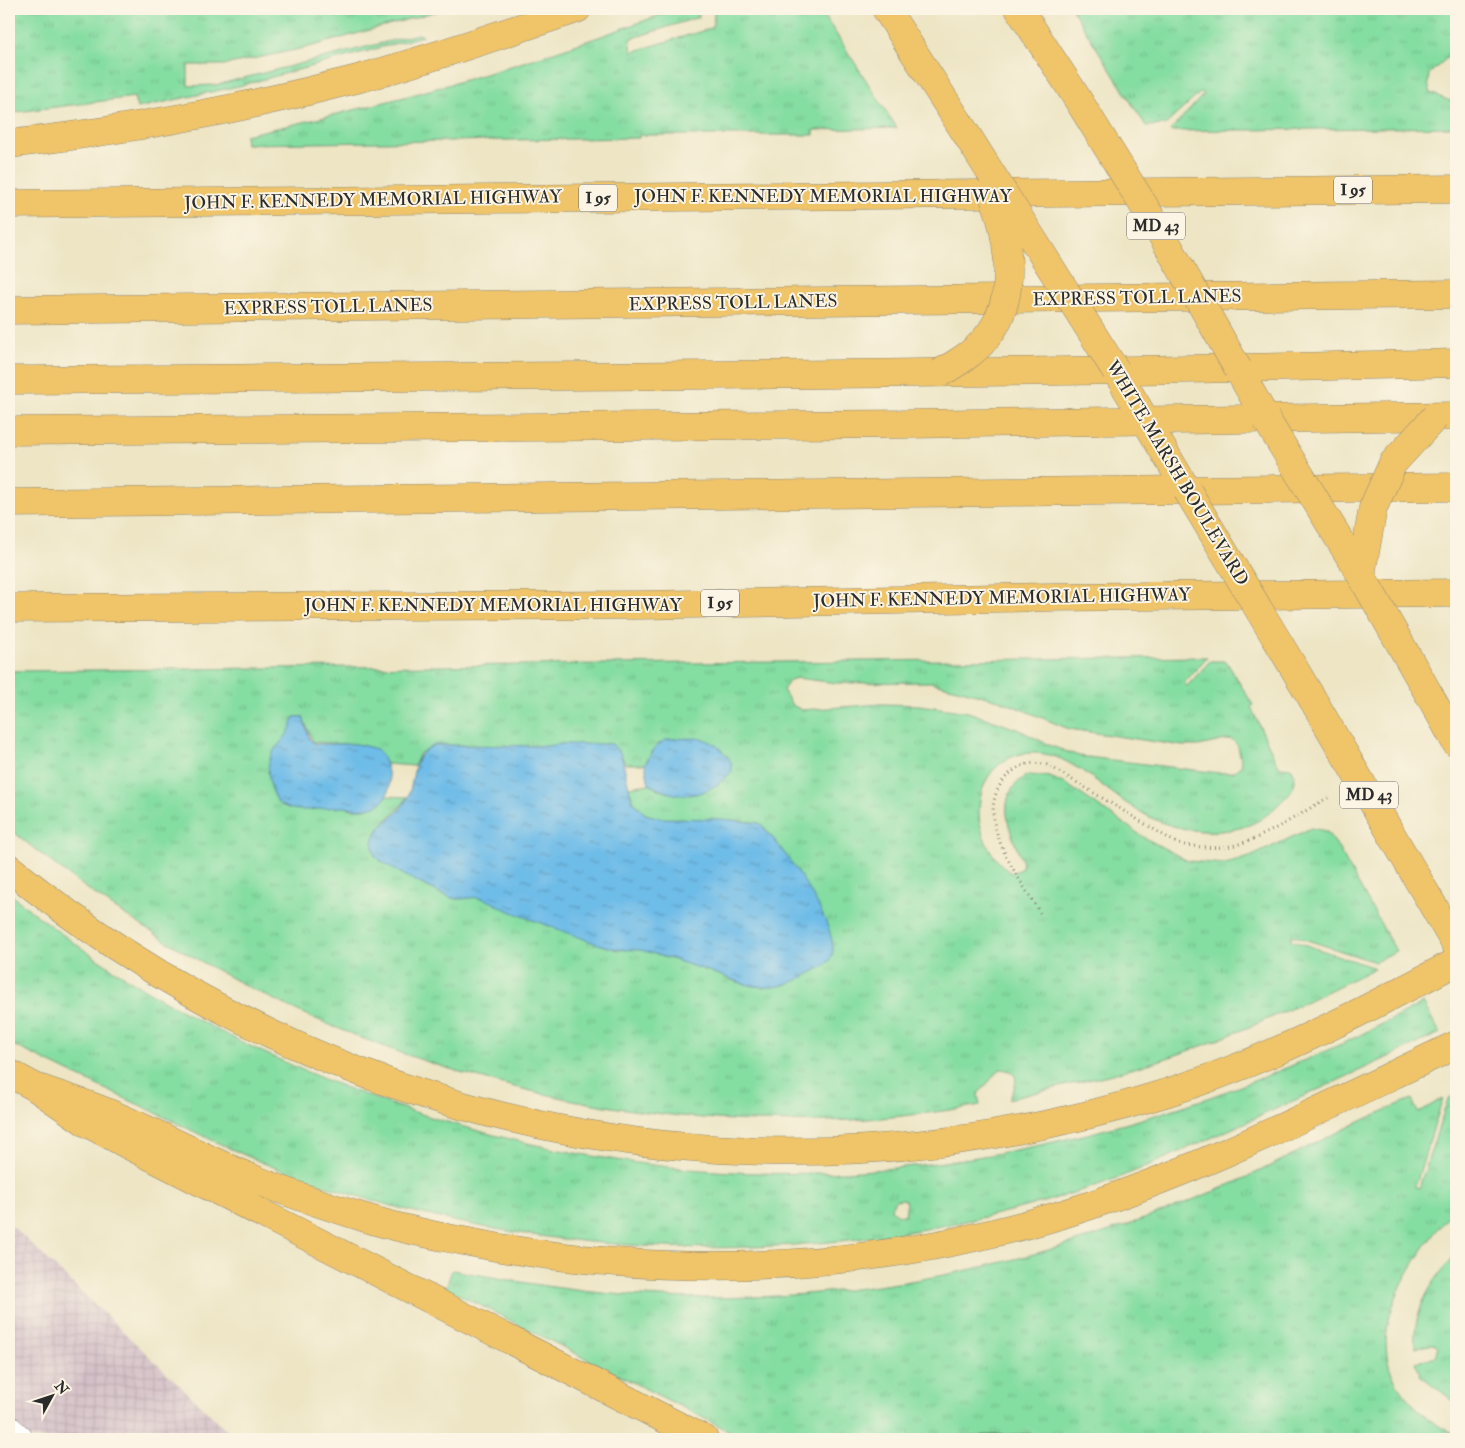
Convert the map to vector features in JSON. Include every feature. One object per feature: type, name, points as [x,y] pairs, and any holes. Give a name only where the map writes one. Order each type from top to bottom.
[{"type":"highway","points":[[9,144],[99,133],[168,121],[301,92],[432,57],[577,9]]},
{"type":"highway","name":"WHITE MARSH BOULEVARD","points":[[886,9],[1146,420],[1456,945]]},
{"type":"highway","name":"MD 43","points":[[1019,9],[1162,235],[1266,419],[1361,575],[1456,743]]},
{"type":"highway","points":[[940,372],[971,354],[987,337],[1002,311],[1007,277],[1005,239],[998,208],[958,121]]},
{"type":"highway","name":"JOHN F. KENNEDY MEMORIAL HIGHWAY","points":[[9,204],[1456,189]]},
{"type":"highway","name":"EXPRESS TOLL LANES","points":[[9,310],[1456,294]]},
{"type":"highway","points":[[9,380],[329,376],[879,375],[940,372],[1116,372],[1456,363]]},
{"type":"highway","points":[[9,431],[908,424],[1446,417]]},
{"type":"highway","points":[[1361,575],[1373,508],[1393,463],[1446,417]]},
{"type":"highway","points":[[9,503],[1456,487]]},
{"type":"highway","name":"JOHN F. KENNEDY MEMORIAL HIGHWAY","points":[[9,608],[641,605],[1041,597],[1456,593]]},
{"type":"highway","points":[[9,868],[116,949],[167,980],[259,1030],[336,1063],[415,1092],[508,1118],[596,1136],[730,1150],[776,1152],[870,1150],[978,1137],[1088,1115],[1168,1093],[1265,1057],[1360,1013],[1456,962]]},
{"type":"highway","points":[[35,1087],[106,1112],[286,1192],[371,1220],[425,1233],[550,1256],[675,1267],[738,1267],[798,1263],[914,1248],[991,1233],[1058,1216],[1129,1192],[1221,1154],[1456,1045]]},
{"type":"highway","points":[[9,1073],[35,1087],[87,1123],[128,1145],[704,1439]]},
{"type":"lane","points":[[9,1430],[19,1439]]},
{"type":"path","points":[[1040,913],[1000,847],[993,815],[993,798],[997,786],[1022,765],[1035,762],[1048,765],[1178,844],[1199,847],[1238,845],[1264,834],[1360,780]]},
{"type":"shaded area","points":[[9,1223],[236,1439],[9,1439]]},
{"type":"green space","points":[[9,9],[445,9],[309,47],[224,65],[188,65],[188,86],[216,85],[418,34],[423,36],[239,86],[137,108],[134,97],[9,113]]},
{"type":"green space","points":[[677,9],[698,9],[699,17],[630,39],[632,52],[712,28],[715,9],[820,9],[897,128],[814,130],[814,135],[639,135],[639,138],[246,144],[245,135],[326,117],[447,85],[594,39]]},
{"type":"green space","points":[[1072,9],[1456,9],[1456,50],[1429,74],[1428,84],[1431,93],[1450,101],[1456,96],[1456,127],[1170,131],[1204,94],[1201,92],[1165,125],[1146,126]]},
{"type":"green space","points":[[1207,657],[1184,683],[1187,686],[1210,661],[1226,661],[1253,705],[1251,707],[1275,759],[1280,767],[1291,768],[1295,776],[1293,787],[1288,795],[1272,810],[1254,823],[1237,829],[1210,831],[1183,828],[1157,821],[1116,796],[1087,774],[1067,762],[1051,755],[1021,754],[1007,759],[996,767],[987,779],[981,794],[979,811],[981,829],[993,854],[1004,868],[1011,873],[1021,869],[1023,863],[1010,828],[1007,804],[1010,793],[1028,775],[1050,777],[1066,784],[1145,838],[1188,861],[1225,864],[1250,857],[1311,828],[1326,831],[1336,844],[1396,951],[1375,962],[1292,935],[1291,940],[1375,968],[1291,1009],[1233,1034],[1128,1070],[1009,1099],[1014,1089],[1015,1076],[1007,1070],[1000,1069],[978,1094],[980,1105],[850,1120],[720,1119],[591,1103],[464,1073],[342,1030],[224,974],[113,906],[9,828],[9,671]],"holes":[[[796,678],[837,683],[930,682],[999,700],[1069,729],[1183,746],[1198,746],[1231,739],[1238,746],[1242,765],[1233,772],[1219,773],[1079,756],[1051,746],[1017,729],[968,712],[919,705],[881,704],[802,710],[792,705],[783,690],[790,680]],[[294,717],[303,717],[313,742],[345,744],[386,764],[414,766],[420,753],[435,745],[547,746],[611,744],[621,754],[625,764],[645,764],[651,753],[668,739],[685,739],[659,790],[649,784],[629,787],[632,798],[644,813],[652,816],[678,820],[751,822],[759,823],[765,828],[815,900],[784,985],[762,987],[737,982],[637,948],[618,950],[551,926],[486,899],[474,897],[456,899],[450,897],[400,872],[379,860],[375,856],[373,845],[377,831],[407,797],[385,796],[383,801],[365,809],[352,809],[344,806],[294,809],[272,753],[290,734]]]},
{"type":"green space","points":[[9,893],[98,960],[196,1019],[300,1069],[410,1110],[522,1142],[636,1163],[749,1173],[861,1171],[935,1163],[1008,1152],[1080,1136],[1151,1116],[1221,1093],[1290,1066],[1357,1036],[1423,1003],[1440,1033],[1171,1156],[1101,1184],[1001,1213],[899,1233],[795,1245],[691,1248],[587,1242],[484,1227],[382,1203],[284,1171],[249,1157],[9,1043]],"holes":[[[903,1199],[907,1202],[905,1215],[897,1214],[891,1208],[895,1200]]]},
{"type":"green space","points":[[1456,1094],[1456,1207],[1422,1251],[1406,1276],[1394,1302],[1387,1328],[1387,1355],[1395,1380],[1413,1404],[1438,1425],[1456,1433],[1456,1439],[1050,1439],[1029,1434],[933,1437],[932,1439],[745,1439],[446,1288],[452,1270],[538,1285],[625,1295],[694,1298],[764,1297],[902,1282],[970,1270],[1038,1253],[1104,1233],[1170,1209],[1247,1177],[1392,1107],[1412,1099],[1418,1113],[1443,1098],[1415,1187],[1419,1188],[1448,1099]]},
{"type":"green space","points":[[1456,1254],[1456,1403],[1420,1375],[1416,1362],[1435,1356],[1438,1347],[1434,1344],[1415,1348],[1415,1334],[1420,1309],[1425,1297],[1439,1275]]},
{"type":"green space","points":[[1029,1434],[1050,1439],[932,1439],[932,1437]]},
{"type":"water","points":[[294,717],[303,717],[310,740],[316,744],[357,744],[377,749],[385,763],[389,780],[387,796],[382,802],[366,808],[341,807],[309,810],[293,809],[278,803],[268,775],[268,767],[272,753],[290,730]]},
{"type":"water","points":[[699,738],[711,742],[729,759],[732,771],[714,787],[704,792],[682,795],[660,790],[649,784],[645,764],[657,745],[668,739]]},
{"type":"water","points":[[563,744],[612,744],[621,754],[632,800],[645,814],[661,818],[722,819],[759,823],[781,848],[820,909],[833,945],[829,961],[824,966],[798,980],[786,984],[774,987],[761,987],[747,984],[644,951],[617,949],[599,944],[505,909],[484,899],[461,899],[447,896],[399,872],[375,855],[373,846],[377,832],[404,804],[420,755],[426,750],[435,745],[547,746]]}]
